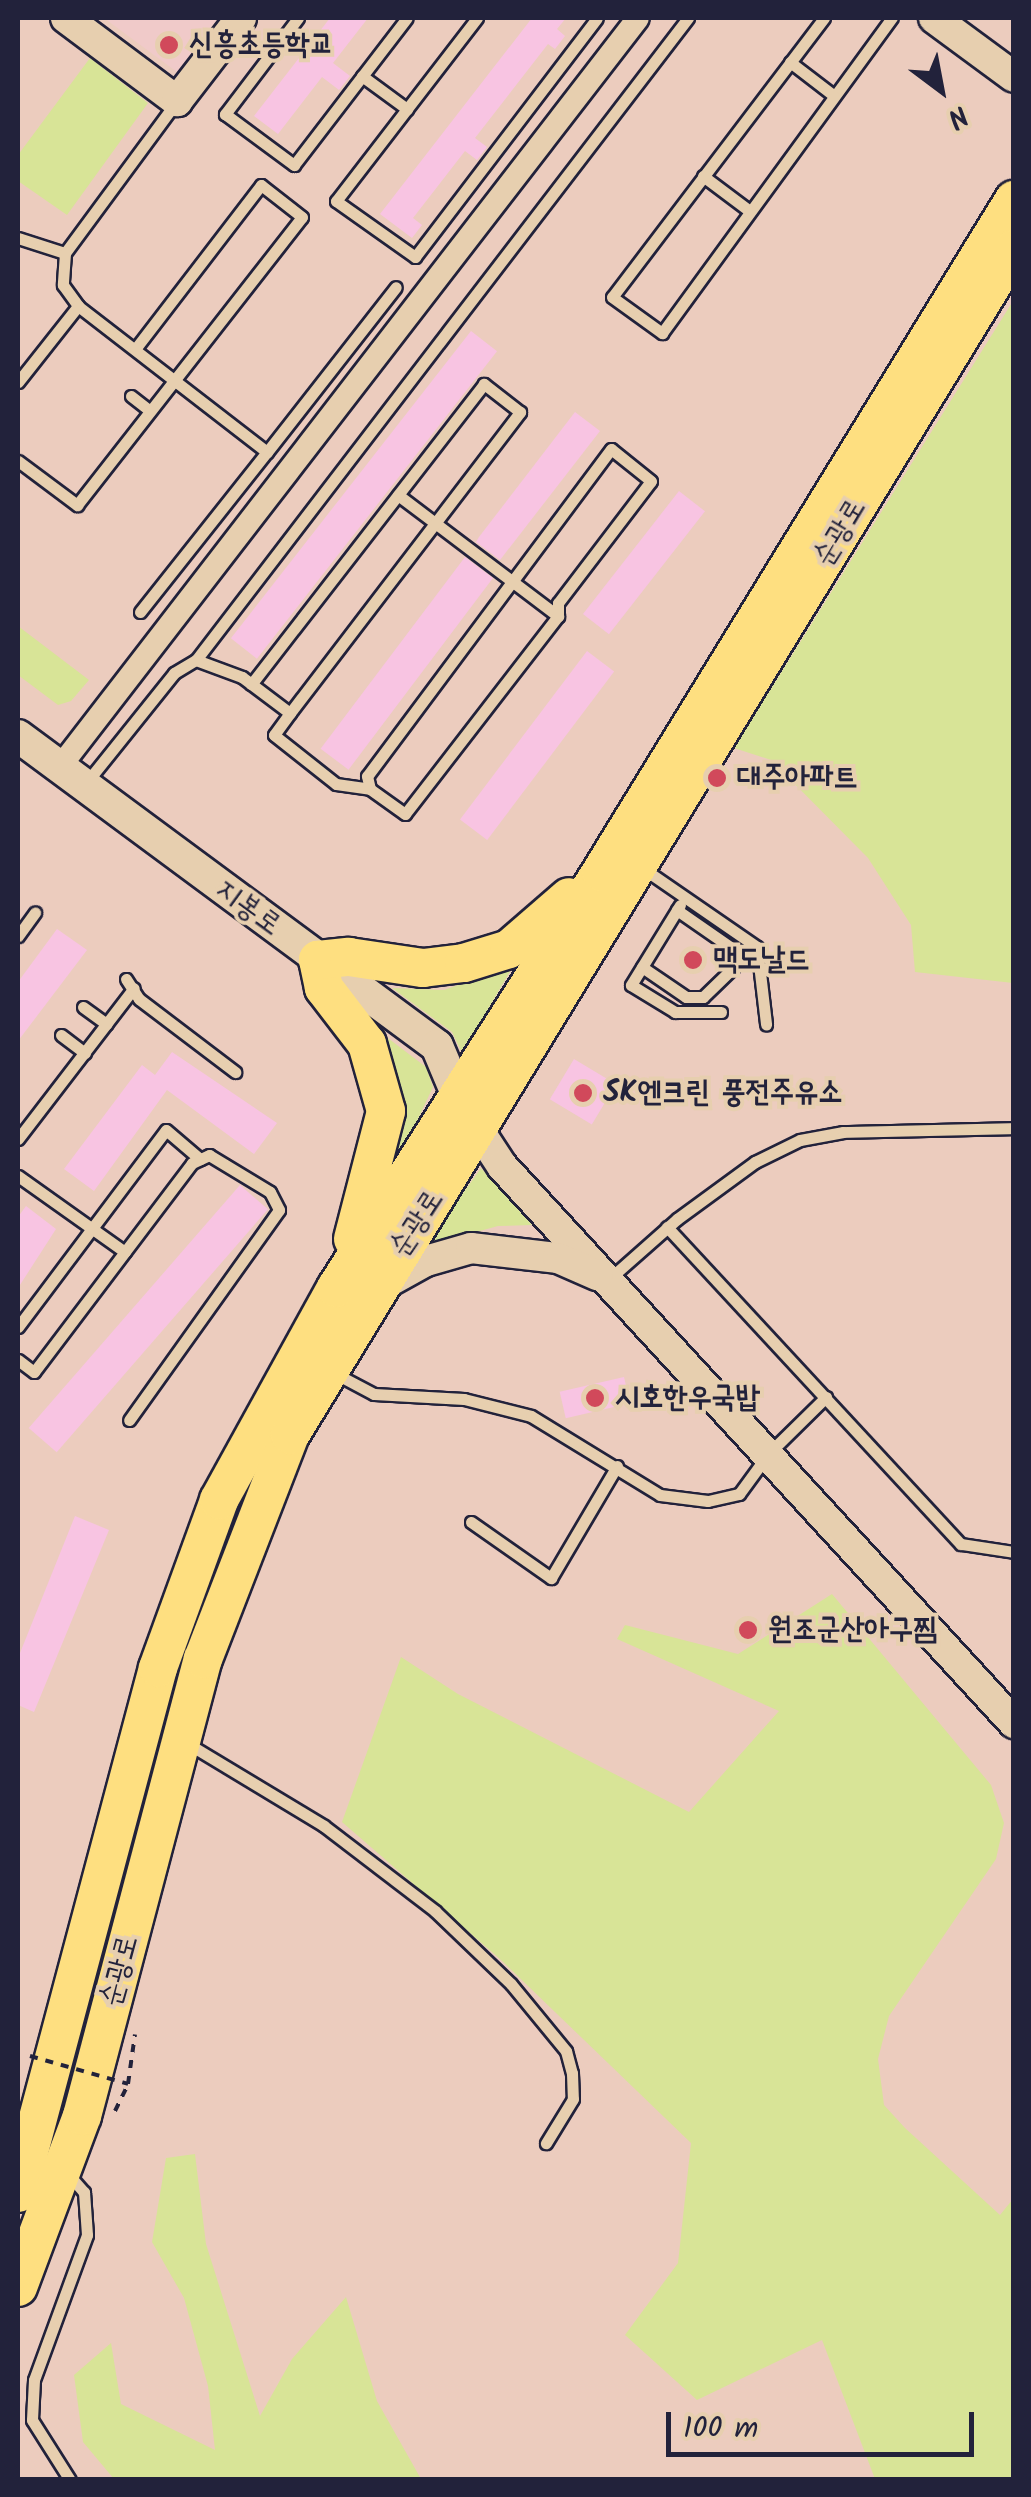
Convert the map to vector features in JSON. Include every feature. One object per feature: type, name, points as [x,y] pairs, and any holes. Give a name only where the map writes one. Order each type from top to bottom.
[{"type":"main road","name":"순광로","points":[[18,2287],[65,2171],[181,1740],[237,1559],[290,1435],[374,1290],[476,1129],[619,868],[1014,200]]},
{"type":"main road","name":"순광로","points":[[18,2193],[186,1581],[228,1484],[336,1288],[458,1096],[619,868],[1014,250]]},
{"type":"main road","name":"지봉로","points":[[18,736],[437,1046],[458,1096]]},
{"type":"main road","points":[[336,1288],[379,1155],[386,1111],[367,1044],[324,988],[318,960],[348,957],[422,968],[464,964],[508,949],[619,868]]},
{"type":"street","points":[[66,18],[177,101],[241,18]]},
{"type":"street","points":[[72,777],[638,18]]},
{"type":"street","points":[[934,18],[1014,77]]},
{"type":"street","points":[[458,1096],[476,1129],[608,1280],[1014,1723]]},
{"type":"street","points":[[374,1290],[426,1261],[471,1248],[558,1258],[608,1280]]},
{"type":"lane","points":[[298,18],[225,114],[294,164],[406,18]]},
{"type":"lane","points":[[477,18],[336,201],[414,257],[597,18]]},
{"type":"lane","points":[[196,660],[688,18]]},
{"type":"lane","points":[[824,18],[612,296],[662,333],[746,226],[747,210],[892,18]]},
{"type":"lane","points":[[790,62],[808,82],[833,95]]},
{"type":"lane","points":[[362,76],[407,109]]},
{"type":"lane","points":[[177,101],[65,253],[62,285],[78,306],[266,452]]},
{"type":"lane","points":[[703,176],[747,210]]},
{"type":"lane","points":[[18,461],[77,505],[302,217],[261,185],[134,349]]},
{"type":"lane","points":[[717,204],[725,193]]},
{"type":"lane","points":[[18,238],[65,253]]},
{"type":"lane","points":[[140,612],[396,287]]},
{"type":"lane","points":[[18,382],[78,306]]},
{"type":"lane","points":[[251,684],[484,384],[520,412],[274,734],[336,784],[370,789],[405,814],[558,616],[558,603],[651,481],[611,449],[367,776],[370,789]]},
{"type":"lane","points":[[130,396],[150,411]]},
{"type":"lane","points":[[398,495],[558,616]]},
{"type":"lane","points":[[72,777],[174,672],[196,660],[208,659],[290,713]]},
{"type":"lane","points":[[619,868],[686,896],[758,947],[766,1024]]},
{"type":"lane","points":[[686,896],[631,984],[675,1012],[721,1012]]},
{"type":"lane","points":[[642,967],[686,996],[703,997],[734,968],[736,951],[677,910]]},
{"type":"lane","points":[[18,936],[35,913]]},
{"type":"lane","points":[[18,1139],[106,1024],[130,983],[234,1072]]},
{"type":"lane","points":[[83,1007],[106,1024]]},
{"type":"lane","points":[[61,1035],[84,1053]]},
{"type":"lane","points":[[608,1280],[667,1227],[756,1162],[800,1140],[843,1132],[1014,1128]]},
{"type":"lane","points":[[18,1327],[166,1130],[200,1159]]},
{"type":"lane","points":[[18,1360],[34,1372],[200,1159],[209,1155],[270,1192],[279,1210],[129,1420]]},
{"type":"lane","points":[[18,1176],[90,1231],[125,1252]]},
{"type":"lane","points":[[667,1227],[960,1544],[1014,1552]]},
{"type":"lane","points":[[327,1370],[374,1394],[464,1398],[532,1416],[665,1497],[727,1500],[826,1398]]},
{"type":"lane","points":[[471,1522],[552,1578],[617,1466]]},
{"type":"lane","points":[[181,1740],[324,1826],[435,1911],[511,1984],[566,2051],[572,2074],[573,2098],[546,2143]]},
{"type":"lane","points":[[65,2171],[84,2192],[88,2234],[34,2380],[32,2420],[70,2480]]},
{"type":"path","points":[[108,2126],[128,2084],[135,2034]]},
{"type":"path","points":[[30,2056],[128,2084]]},
{"type":"shaded area","name":"신흥초등학교","points":[[104,18],[218,18],[177,72]]},
{"type":"green space","points":[[90,58],[148,103],[67,215],[18,181],[18,155]]},
{"type":"green space","points":[[1013,301],[1014,983],[915,972],[911,925],[868,858],[771,760],[734,748]]},
{"type":"green space","points":[[18,626],[89,680],[71,701],[58,705],[18,675]]},
{"type":"green space","points":[[514,965],[462,1053],[452,1032],[392,988],[444,990]]},
{"type":"green space","points":[[368,1023],[426,1067],[433,1087],[393,1172],[402,1094],[388,1048]]},
{"type":"green space","points":[[481,1168],[532,1225],[498,1226],[425,1246]]},
{"type":"green space","points":[[832,1594],[991,1785],[1004,1823],[996,1859],[889,2016],[878,2059],[884,2105],[905,2128],[1000,2215],[1013,2199],[1013,2479],[875,2479],[822,2340],[697,2400],[625,2335],[678,2263],[691,2143],[501,1960],[342,1822],[401,1657],[458,1694],[689,1812],[779,1711],[617,1639],[625,1625],[738,1654]]},
{"type":"green space","points":[[195,2154],[206,2244],[260,2416],[292,2359],[346,2297],[377,2401],[421,2479],[114,2479],[83,2442],[74,2375],[111,2343],[121,2404],[215,2450],[208,2386],[184,2298],[152,2242],[166,2158]]},
{"type":"building","points":[[330,18],[368,18],[333,63],[350,76],[339,90],[322,77],[278,134],[254,116]]},
{"type":"building","points":[[532,18],[566,18],[557,29],[565,36],[555,49],[548,44],[475,138],[487,147],[477,160],[465,151],[413,218],[422,225],[412,238],[380,214]]},
{"type":"building","points":[[471,331],[497,351],[257,659],[231,638]]},
{"type":"building","points":[[575,412],[600,431],[500,560],[476,542]]},
{"type":"building","points":[[679,491],[705,511],[609,634],[583,614]]},
{"type":"building","points":[[465,557],[493,578],[349,770],[321,749]]},
{"type":"building","points":[[587,651],[614,671],[487,840],[460,820]]},
{"type":"building","points":[[57,929],[87,950],[18,1041],[18,982]]},
{"type":"building","points":[[172,1052],[277,1123],[254,1154],[167,1090],[94,1191],[64,1169],[142,1065],[155,1075]]},
{"type":"building","points":[[574,1059],[616,1084],[592,1125],[550,1099]]},
{"type":"building","points":[[240,1185],[268,1209],[57,1452],[29,1428]]},
{"type":"building","points":[[26,1206],[56,1229],[18,1288],[18,1217]]},
{"type":"building","name":"시호한우국밥","points":[[624,1377],[630,1403],[566,1418],[560,1392]]},
{"type":"building","points":[[75,1516],[109,1530],[34,1712],[18,1705],[18,1658]]},
{"type":"place","name":"신흥초등학교","points":[[169,45]]},
{"type":"place","name":"대주아파트","points":[[717,778]]},
{"type":"place","name":"맥도날드","points":[[693,960]]},
{"type":"place","name":"SK엔크린 풍전주유소","points":[[583,1093]]},
{"type":"place","name":"시호한우국밥","points":[[595,1398]]},
{"type":"place","name":"원조군산아구찜","points":[[748,1630]]}]
